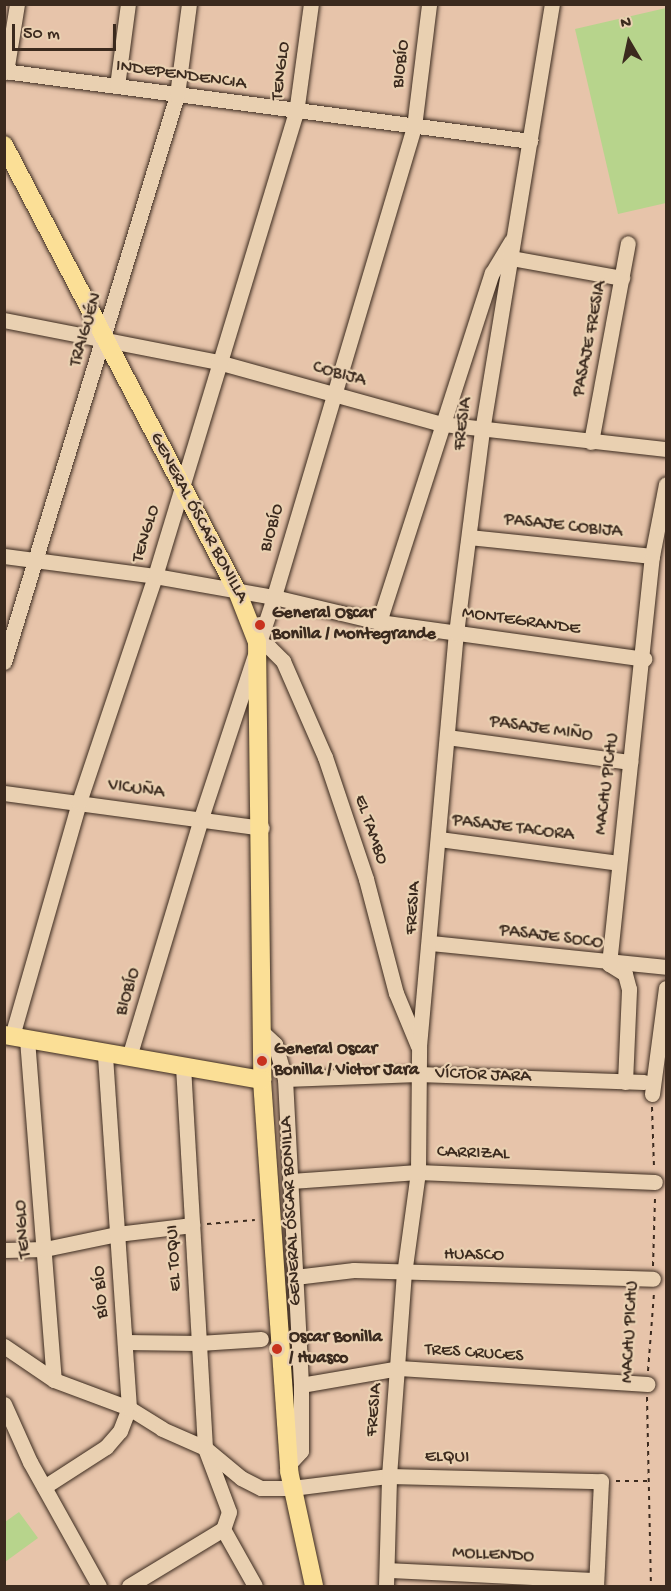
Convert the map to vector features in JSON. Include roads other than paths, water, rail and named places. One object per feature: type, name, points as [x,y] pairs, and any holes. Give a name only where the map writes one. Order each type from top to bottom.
[{"type":"main road","name":"GENERAL ÓSCAR BONILLA","points":[[4,145],[106,337],[181,488],[237,591],[257,642],[262,828],[262,1080],[289,1464],[292,1488],[314,1587]]},
{"type":"main road","points":[[14,1037],[262,1080]]},
{"type":"street","points":[[5,72],[16,4]]},
{"type":"street","points":[[117,86],[128,4]]},
{"type":"street","name":"TRAIGUÉN","points":[[4,662],[106,337],[177,95],[189,4]]},
{"type":"street","name":"TENGLO","points":[[54,1380],[45,1249],[14,1037],[79,802],[155,576],[218,362],[296,113],[310,4]]},
{"type":"street","name":"BIOBÍO","points":[[129,1057],[201,818],[257,642],[274,597],[414,127],[429,4]]},
{"type":"street","name":"FRESIA","points":[[386,1587],[389,1476],[399,1368],[404,1274],[418,1172],[419,1046],[431,943],[456,633],[482,431],[552,4]]},
{"type":"street","name":"INDEPENDENCIA","points":[[5,72],[296,113],[530,141]]},
{"type":"street","name":"FRESIA","points":[[379,622],[492,273],[514,236]]},
{"type":"street","name":"PASAJE FRESIA","points":[[591,442],[628,243]]},
{"type":"street","points":[[511,258],[622,278]]},
{"type":"street","name":"COBIJA","points":[[4,320],[106,337],[218,362],[442,424],[482,431],[666,449]]},
{"type":"street","name":"MACHU PICHU","points":[[609,964],[618,862],[644,659],[652,556],[666,484]]},
{"type":"street","name":"PASAJE COBIJA","points":[[469,537],[652,556]]},
{"type":"street","name":"MONTEGRANDE","points":[[4,556],[155,576],[274,597],[379,622],[644,659]]},
{"type":"street","name":"EL TAMBO","points":[[257,642],[269,647],[283,661],[325,757],[366,879],[396,993],[419,1046]]},
{"type":"street","name":"PASAJE MIÑO","points":[[447,737],[630,762]]},
{"type":"street","name":"VICUÑA","points":[[4,793],[262,828]]},
{"type":"street","name":"PASAJE TACORA","points":[[439,839],[618,862]]},
{"type":"street","name":"PASAJE SOCO","points":[[431,943],[609,964],[666,967]]},
{"type":"street","points":[[609,964],[625,974],[629,989],[625,1082]]},
{"type":"street","name":"VÍCTOR JARA","points":[[285,1079],[418,1074],[625,1082],[648,1088],[666,988]]},
{"type":"street","name":"GENERAL ÓSCAR BONILLA","points":[[262,1032],[275,1044],[285,1079],[301,1385],[301,1451],[289,1464]]},
{"type":"street","name":"BÍO BÍO","points":[[44,1487],[106,1447],[120,1431],[129,1408],[105,1053]]},
{"type":"street","name":"EL TOQUI","points":[[183,1066],[205,1448],[229,1512],[223,1529]]},
{"type":"street","name":"CARRIZAL","points":[[291,1181],[418,1172],[655,1182]]},
{"type":"street","points":[[4,1250],[45,1249],[117,1234],[192,1225]]},
{"type":"street","name":"HUASCO","points":[[295,1277],[354,1270],[404,1274],[653,1279]]},
{"type":"street","points":[[125,1342],[199,1343],[261,1338]]},
{"type":"street","points":[[4,1346],[54,1380],[129,1408],[162,1429],[205,1448],[241,1478],[261,1488],[292,1488]]},
{"type":"street","name":"TRES CRUCES","points":[[301,1385],[399,1368],[646,1384]]},
{"type":"street","points":[[4,1404],[44,1487],[99,1587]]},
{"type":"street","name":"ELQUI","points":[[292,1488],[389,1476],[601,1481],[596,1583]]},
{"type":"street","points":[[129,1587],[223,1529],[255,1587]]},
{"type":"street","name":"MOLLENDO","points":[[387,1570],[596,1583]]},
{"type":"place","name":"General Oscar Bonilla / Montegrande","points":[[260,625]]},
{"type":"place","name":"General Oscar Bonilla / Victor Jara","points":[[262,1061]]},
{"type":"place","name":"Oscar Bonilla / Huasco","points":[[277,1349]]}]
